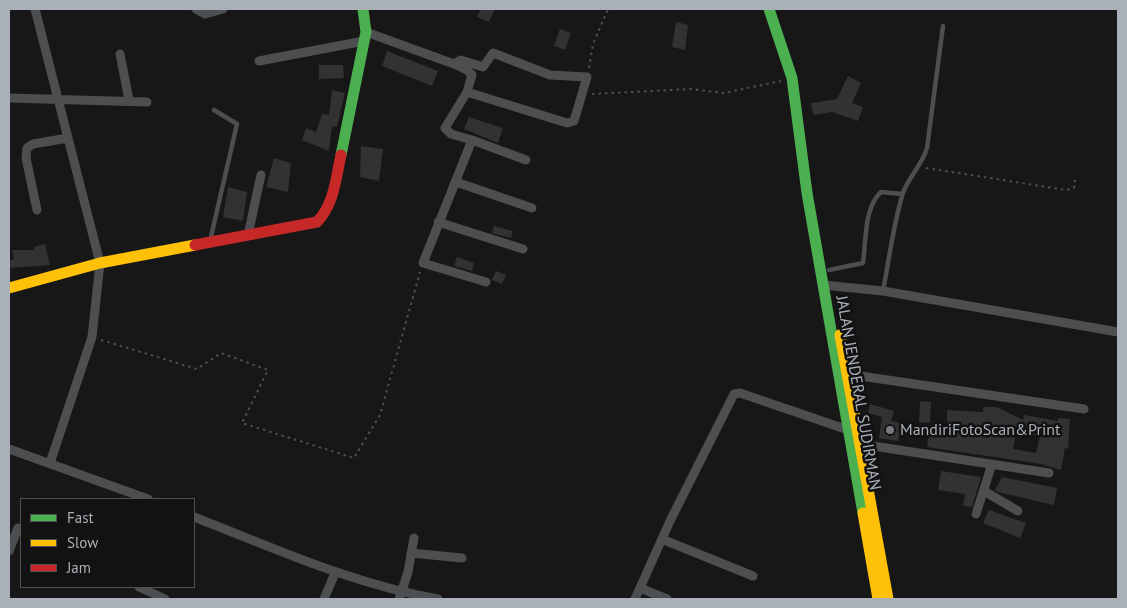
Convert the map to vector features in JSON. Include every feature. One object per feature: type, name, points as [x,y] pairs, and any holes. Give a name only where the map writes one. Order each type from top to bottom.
[{"type":"main road","points":[[9,288],[100,263],[308,226],[317,222],[325,214],[332,197],[365,37],[363,9]]},
{"type":"main road","points":[[769,9],[792,78],[799,114],[804,126],[829,270],[827,285],[847,374],[855,436],[888,599]]},
{"type":"main road","name":"JALAN JENDERAL SUDIRMAN","points":[[799,114],[797,129],[807,192],[827,285],[855,436],[878,599]]},
{"type":"street","points":[[35,9],[100,263],[92,337],[50,463]]},
{"type":"street","points":[[196,9],[205,14],[223,9]]},
{"type":"street","points":[[260,61],[365,37],[454,64],[467,70],[472,75],[467,92],[446,128],[451,134],[526,160]]},
{"type":"street","points":[[454,64],[461,60],[483,67],[493,53],[550,75],[587,77],[574,121],[566,123],[467,92]]},
{"type":"street","points":[[120,54],[129,100]]},
{"type":"street","points":[[9,98],[147,102]]},
{"type":"street","points":[[38,210],[26,158],[28,148],[33,144],[68,138]]},
{"type":"street","points":[[472,140],[423,263],[486,282]]},
{"type":"street","points":[[248,236],[261,175]]},
{"type":"street","points":[[456,182],[532,208]]},
{"type":"street","points":[[438,222],[523,249]]},
{"type":"street","points":[[827,285],[883,291],[1118,332]]},
{"type":"street","points":[[847,374],[1084,408]]},
{"type":"street","points":[[635,599],[664,540],[670,522],[736,393],[855,436],[992,464],[1049,473]]},
{"type":"street","points":[[9,449],[145,498]]},
{"type":"street","points":[[976,514],[992,464]]},
{"type":"street","points":[[984,491],[1018,511]]},
{"type":"street","points":[[195,517],[335,573],[399,596],[438,599]]},
{"type":"street","points":[[9,524],[20,529],[9,551]]},
{"type":"street","points":[[399,596],[408,572],[414,538]]},
{"type":"street","points":[[664,540],[753,576]]},
{"type":"street","points":[[411,553],[462,558]]},
{"type":"street","points":[[324,599],[335,573]]},
{"type":"street","points":[[141,588],[165,599]]},
{"type":"street","points":[[640,588],[667,599]]},
{"type":"lane","points":[[883,291],[902,194],[920,165],[927,148],[943,26]]},
{"type":"lane","points":[[210,242],[237,124],[214,110]]},
{"type":"lane","points":[[829,270],[863,263],[869,214],[876,196],[881,192],[902,194]]},
{"type":"path","points":[[587,77],[593,44],[608,9]]},
{"type":"path","points":[[582,94],[692,89],[724,93],[792,78]]},
{"type":"path","points":[[920,165],[932,170],[1066,190],[1074,188],[1074,179]]},
{"type":"path","points":[[92,337],[197,369],[221,353],[268,370],[242,424],[354,458],[380,415],[423,263]]},
{"type":"building","points":[[481,9],[495,9],[489,22],[477,17]]},
{"type":"building","points":[[676,22],[688,25],[685,50],[672,47]]},
{"type":"building","points":[[560,29],[571,33],[565,50],[554,46]]},
{"type":"building","points":[[387,51],[438,71],[432,86],[382,66]]},
{"type":"building","points":[[319,65],[343,65],[344,78],[319,79]]},
{"type":"building","points":[[848,76],[861,83],[852,103],[863,107],[858,121],[832,112],[813,115],[811,103],[837,99]]},
{"type":"building","points":[[332,90],[345,93],[337,127],[332,126],[329,151],[302,140],[306,128],[316,132],[322,114],[329,115]]},
{"type":"building","points":[[469,117],[503,128],[498,143],[464,129]]},
{"type":"building","points":[[361,146],[383,149],[379,181],[360,177]]},
{"type":"building","points":[[274,158],[291,163],[288,192],[266,187]]},
{"type":"building","points":[[228,187],[247,192],[243,221],[223,217]]},
{"type":"building","points":[[494,226],[513,231],[511,238],[492,233]]},
{"type":"building","points":[[45,244],[50,265],[9,268],[9,261],[14,259],[12,250],[34,250],[34,247]]},
{"type":"building","points":[[457,257],[474,263],[472,271],[454,266]]},
{"type":"building","points":[[496,271],[506,275],[502,284],[492,280]]},
{"type":"building","points":[[920,401],[931,402],[930,423],[919,422]]},
{"type":"building","points":[[870,404],[894,411],[891,421],[901,423],[898,441],[879,438],[882,417],[868,413]]},
{"type":"building","points":[[983,407],[997,407],[1023,420],[1024,415],[1058,421],[1058,418],[1070,419],[1068,449],[1065,448],[1061,470],[1041,464],[927,447],[929,434],[947,437],[947,410],[983,412]],"holes":[[[1016,432],[1040,436],[1036,453],[1013,449]]]},
{"type":"building","points":[[941,471],[981,477],[972,507],[963,506],[965,494],[938,490]]},
{"type":"building","points":[[1002,477],[1057,488],[1054,505],[998,492],[995,490]]},
{"type":"building","points":[[989,510],[1026,523],[1020,538],[983,523]]},
{"type":"traffic: fast","points":[[341,155],[366,32],[363,9]]},
{"type":"traffic: fast","points":[[769,9],[792,78],[807,193],[863,513]]},
{"type":"traffic: slow","points":[[9,288],[100,263],[195,245]]},
{"type":"traffic: slow","points":[[840,335],[888,599]]},
{"type":"traffic: slow","points":[[863,513],[878,599]]},
{"type":"traffic: jam","points":[[195,245],[317,222],[331,199],[341,155]]},
{"type":"place","name":"MandiriFotoScan&Print","points":[[890,430]]}]
